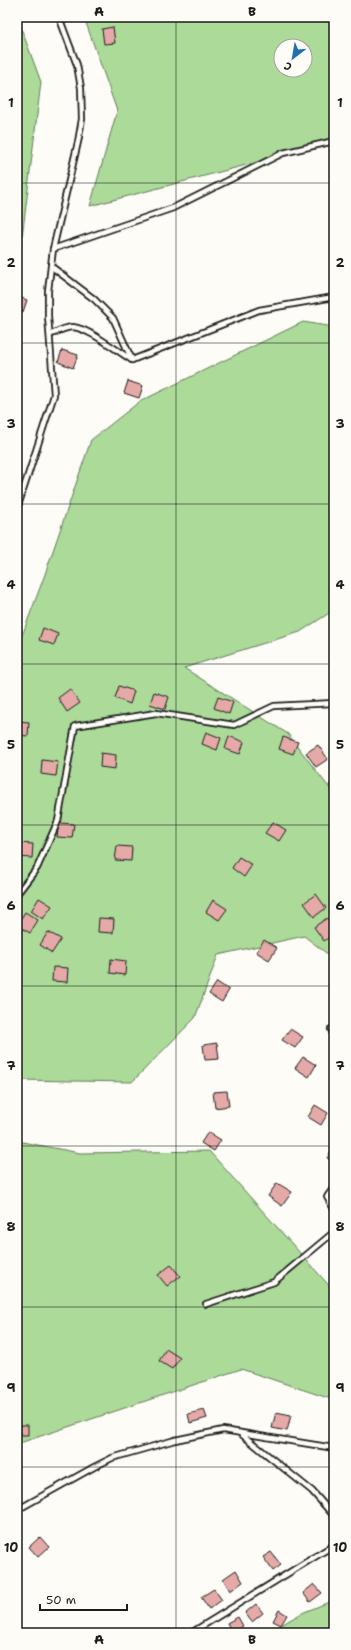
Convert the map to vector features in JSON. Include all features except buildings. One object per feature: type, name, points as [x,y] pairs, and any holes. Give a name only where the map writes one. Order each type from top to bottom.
[{"type":"lane","points":[[17,509],[54,395],[48,291],[53,249],[82,119],[82,88],[77,65],[59,17]]},
{"type":"lane","points":[[53,249],[173,208],[284,153],[334,141]]},
{"type":"lane","points":[[52,267],[94,299],[113,318],[132,360]]},
{"type":"lane","points":[[132,360],[259,310],[334,297]]},
{"type":"lane","points":[[50,335],[62,329],[73,327],[95,336],[132,360]]},
{"type":"lane","points":[[17,894],[37,868],[58,821],[75,726],[156,713],[234,725],[274,706],[334,702]]},
{"type":"lane","points":[[334,1033],[331,1029],[334,1037]]},
{"type":"lane","points":[[334,1187],[327,1197],[334,1209]]},
{"type":"lane","points":[[206,1304],[274,1282],[334,1232]]},
{"type":"lane","points":[[17,1510],[112,1458],[187,1437],[223,1430],[334,1448]]},
{"type":"lane","points":[[239,1432],[312,1491],[334,1516]]},
{"type":"lane","points":[[191,1633],[334,1545]]},
{"type":"green space","points":[[17,17],[41,82],[17,279]]},
{"type":"green space","points":[[84,17],[334,17],[334,142],[90,206],[117,111]]},
{"type":"green space","points":[[303,322],[334,327],[334,610],[300,632],[184,668],[288,734],[334,794],[334,959],[304,936],[218,955],[195,1018],[132,1082],[17,1080],[17,649],[44,577],[91,440],[139,402]]},
{"type":"green space","points":[[17,1141],[80,1153],[209,1151],[334,1291],[334,1400],[241,1369],[17,1444]]},
{"type":"green space","points":[[334,1600],[334,1633],[267,1633],[302,1613]]}]
